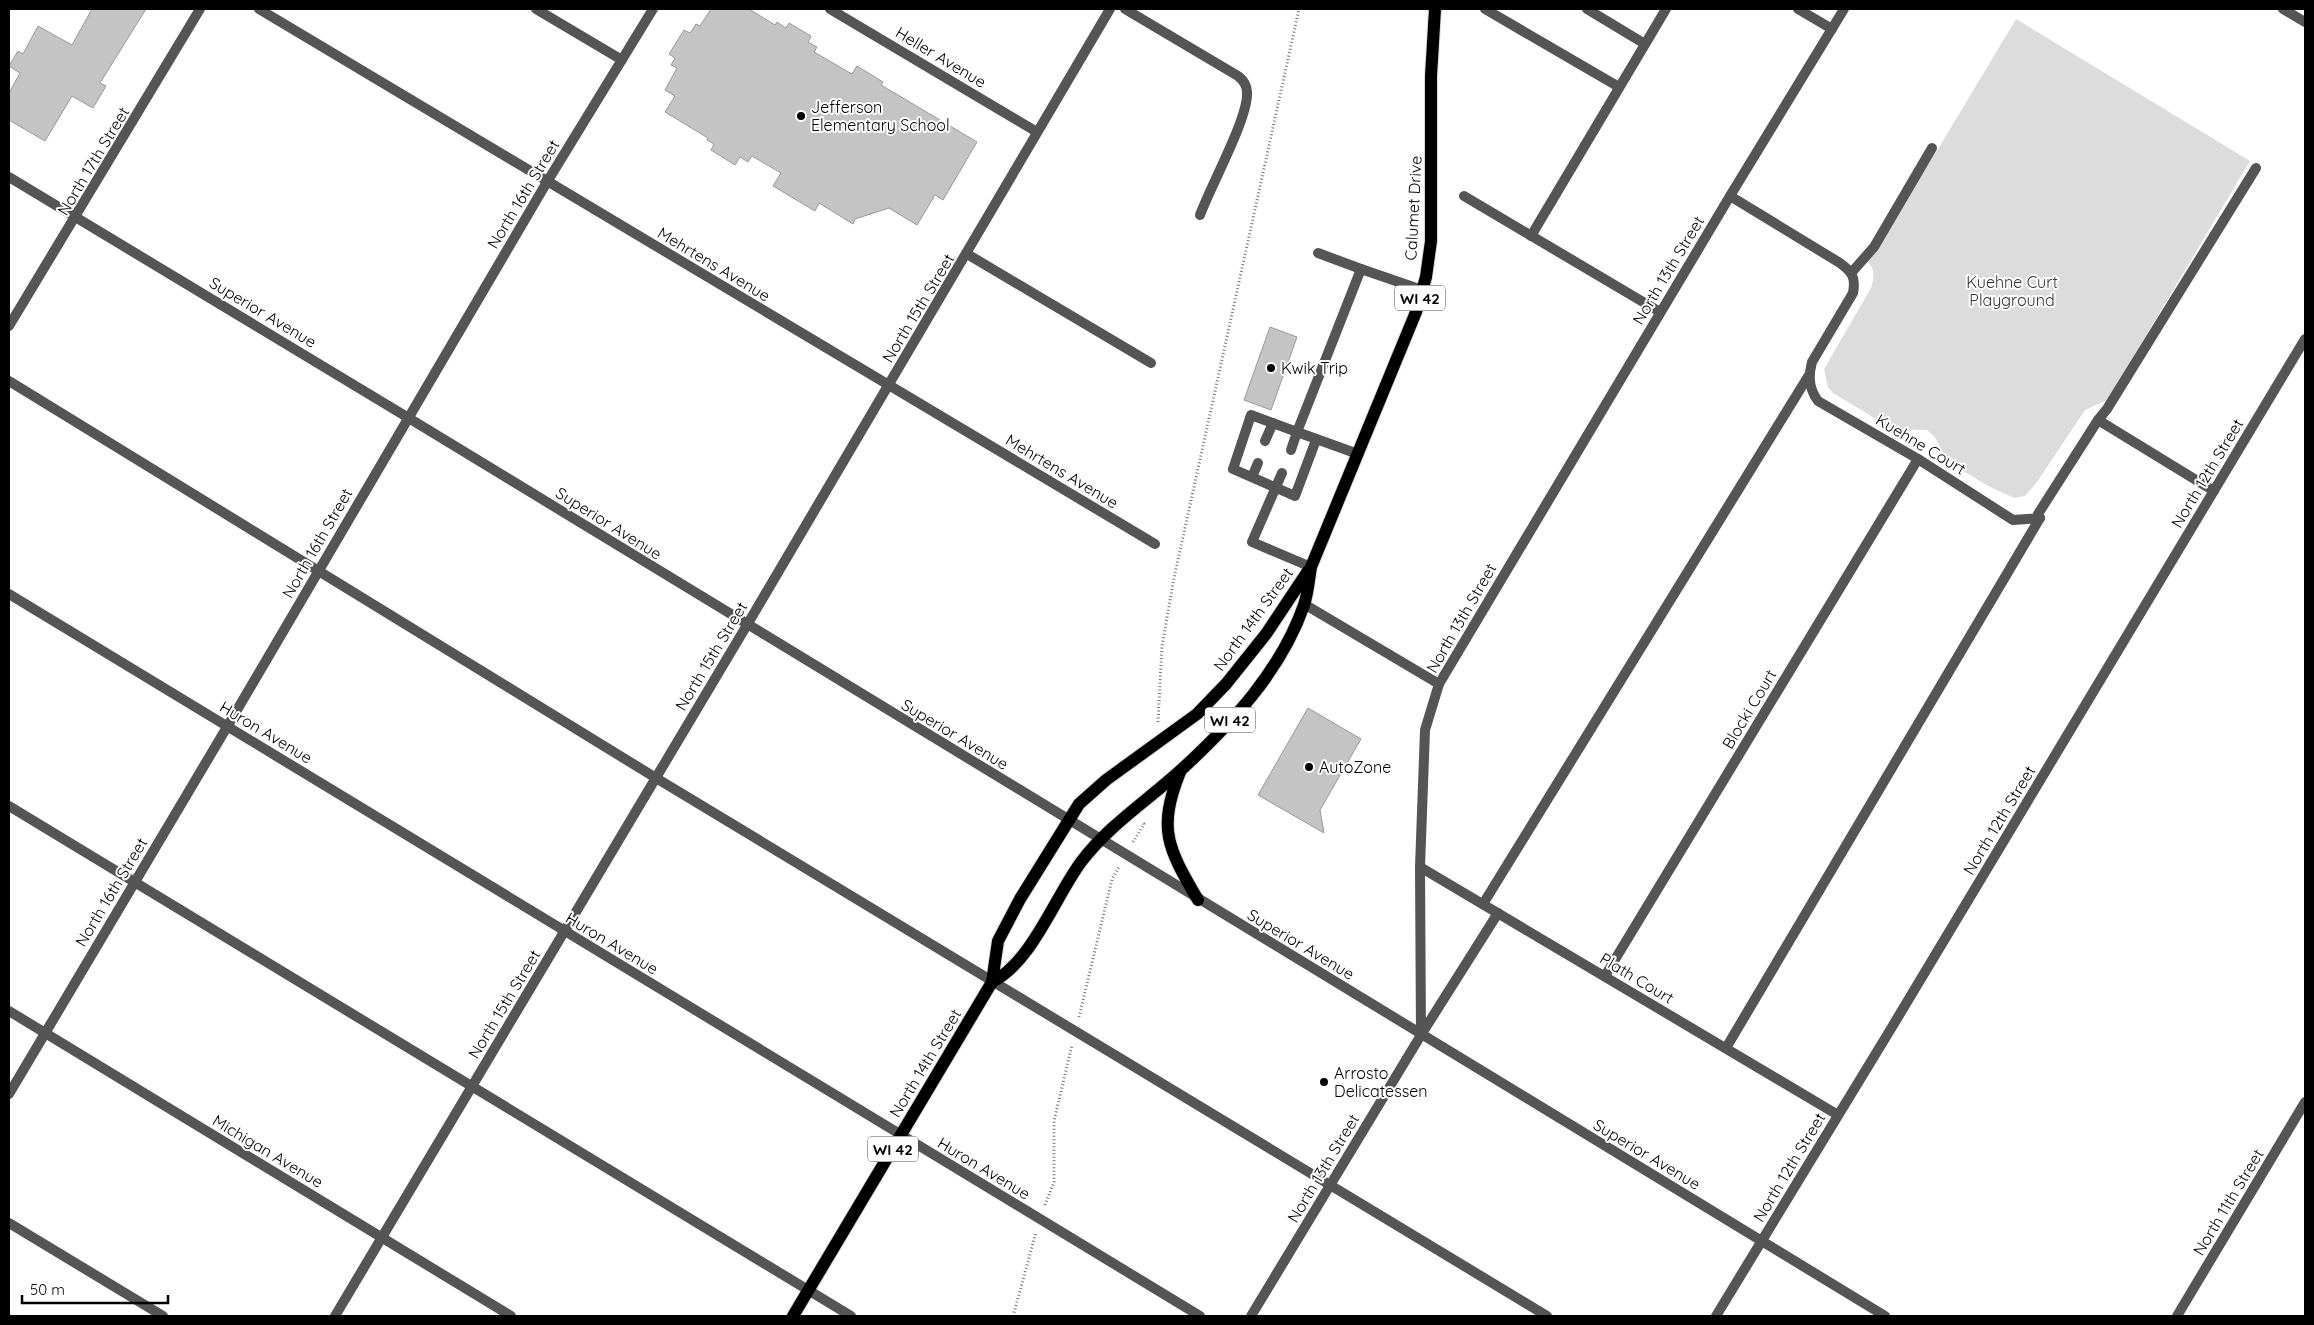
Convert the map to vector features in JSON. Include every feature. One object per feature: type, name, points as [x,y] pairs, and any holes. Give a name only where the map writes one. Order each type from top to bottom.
[{"type":"main road","name":"Calumet Drive","points":[[1311,567],[1416,312],[1422,290],[1431,241],[1431,76],[1435,9]]},
{"type":"main road","name":"North 14th Street","points":[[992,982],[1002,977],[1031,944],[1068,881],[1100,839],[1181,770],[1249,700],[1270,673],[1304,604],[1311,567]]},
{"type":"main road","name":"North 14th Street","points":[[793,1316],[992,982],[998,941],[1020,900],[1079,804],[1106,780],[1197,714],[1226,684],[1266,634],[1311,567]]},
{"type":"main road","points":[[1181,770],[1168,808],[1168,840],[1181,870],[1198,900]]},
{"type":"street","name":"North 17th Street","points":[[9,326],[76,218],[200,9]]},
{"type":"street","name":"Mehrtens Avenue","points":[[259,9],[1155,544]]},
{"type":"street","points":[[536,9],[622,60]]},
{"type":"street","name":"North 16th Street","points":[[9,1094],[228,727],[547,182],[653,9]]},
{"type":"street","name":"Heller Avenue","points":[[830,9],[1037,132]]},
{"type":"street","name":"North 15th Street","points":[[334,1316],[747,626],[1110,9]]},
{"type":"street","points":[[1125,9],[1238,76],[1246,87],[1247,98],[1241,118],[1207,194],[1200,216]]},
{"type":"street","points":[[1485,9],[1619,87]]},
{"type":"street","points":[[1587,9],[1645,44]]},
{"type":"street","points":[[1531,236],[1666,9]]},
{"type":"street","points":[[1798,9],[1832,29]]},
{"type":"street","name":"North 13th Street","points":[[1251,1316],[1421,1035],[1420,867],[1425,730],[1439,684],[1660,312],[1844,9]]},
{"type":"street","points":[[2283,9],[2305,22]]},
{"type":"street","points":[[1852,272],[1874,247],[1932,148]]},
{"type":"street","points":[[1726,1048],[2040,518],[2038,514],[2098,420],[2108,409],[2256,168]]},
{"type":"street","name":"Superior Avenue","points":[[9,177],[408,417],[747,626],[1126,854],[1198,900],[1885,1316]]},
{"type":"street","points":[[1464,196],[1660,312]]},
{"type":"street","points":[[1483,904],[1809,375],[1812,362],[1853,293],[1855,281],[1852,272],[1730,196]]},
{"type":"street","points":[[1318,252],[1422,290]]},
{"type":"street","points":[[967,254],[1151,363]]},
{"type":"street","points":[[1291,450],[1361,269]]},
{"type":"street","name":"North 12th Street","points":[[1716,1316],[2305,339]]},
{"type":"street","name":"Kuehne Court","points":[[1809,375],[1811,389],[1818,401],[1918,459],[2013,520],[2040,518]]},
{"type":"street","points":[[9,381],[656,778],[1547,1316]]},
{"type":"street","points":[[1316,440],[1295,496],[1233,469],[1251,415],[1358,454]]},
{"type":"street","points":[[2098,420],[2214,491]]},
{"type":"street","points":[[1266,441],[1272,423]]},
{"type":"street","name":"Blocki Court","points":[[1605,976],[1918,459]]},
{"type":"street","points":[[1252,477],[1258,463]]},
{"type":"street","points":[[1282,473],[1252,542],[1311,567]]},
{"type":"street","name":"Huron Avenue","points":[[9,594],[1200,1316]]},
{"type":"street","points":[[1304,604],[1439,684]]},
{"type":"street","points":[[9,806],[851,1316]]},
{"type":"street","name":"Plath Court","points":[[1420,867],[1838,1115]]},
{"type":"street","points":[[1421,1035],[1498,913]]},
{"type":"street","name":"Michigan Avenue","points":[[9,1011],[511,1316]]},
{"type":"street","name":"North 11th Street","points":[[2176,1316],[2305,1102]]},
{"type":"street","points":[[9,1223],[163,1316]]},
{"type":"path","points":[[1158,722],[1162,646],[1174,578],[1299,9]]},
{"type":"path","points":[[1014,1316],[1027,1260],[1054,1182],[1054,1122],[1112,879],[1144,824]]},
{"type":"green space","name":"Kuehne Curt Playground","points":[[2016,19],[2250,161],[2110,396],[2105,401],[2085,410],[2037,482],[2025,496],[2014,498],[1988,486],[1947,461],[1935,437],[1927,430],[1893,429],[1833,393],[1828,387],[1824,369],[1871,288],[1873,270],[1866,261],[1938,149]]},
{"type":"building","points":[[92,9],[146,9],[100,83],[106,86],[93,108],[72,96],[45,141],[9,120],[9,93],[20,73],[9,66],[18,51],[23,54],[38,26],[72,45]]},
{"type":"building","name":"Jefferson Elementary School","points":[[711,9],[749,9],[775,25],[777,22],[786,28],[789,23],[811,36],[808,42],[817,47],[814,52],[852,74],[857,66],[883,82],[881,85],[977,142],[943,200],[935,195],[917,225],[889,208],[855,219],[853,224],[819,203],[815,211],[773,186],[781,173],[752,156],[748,162],[740,157],[735,165],[711,150],[714,144],[707,140],[708,138],[665,112],[675,96],[665,90],[677,68],[671,65],[675,58],[669,54],[684,30],[690,33],[696,24],[700,26]]},
{"type":"building","name":"Kwik Trip","points":[[1270,327],[1297,337],[1271,410],[1244,400]]},
{"type":"building","name":"AutoZone","points":[[1308,708],[1361,739],[1320,810],[1324,833],[1258,795]]},
{"type":"place","name":"Jefferson Elementary School","points":[[801,116]]},
{"type":"place","name":"Kwik Trip","points":[[1271,368]]},
{"type":"place","name":"AutoZone","points":[[1309,767]]},
{"type":"place","name":"Arrosto Delicatessen","points":[[1324,1082]]}]
